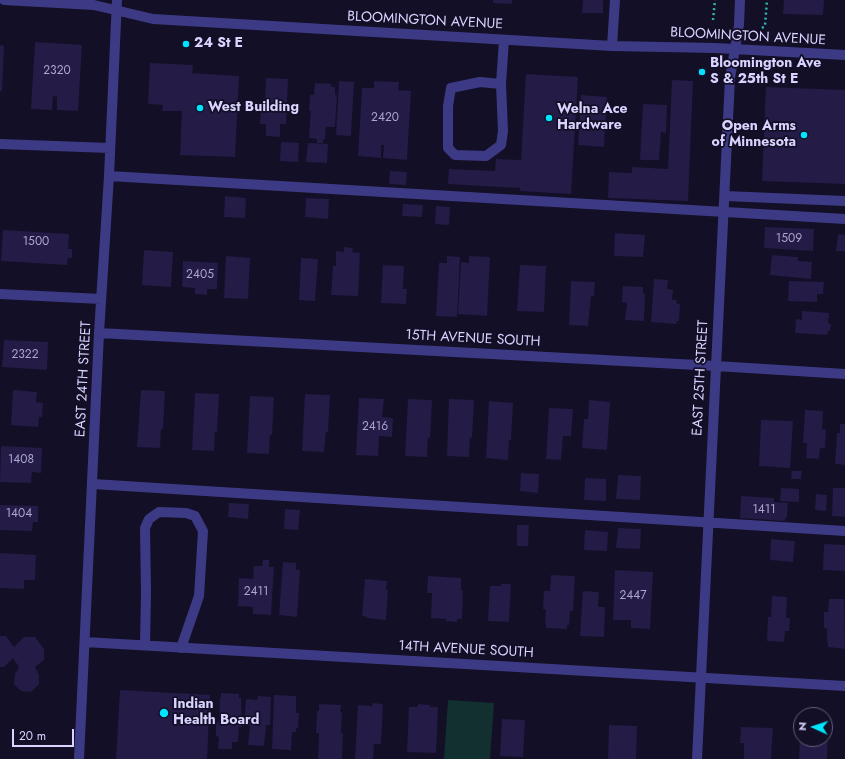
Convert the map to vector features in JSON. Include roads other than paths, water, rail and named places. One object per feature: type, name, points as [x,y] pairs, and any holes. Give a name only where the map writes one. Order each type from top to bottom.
[{"type":"street","name":"BLOOMINGTON AVENUE","points":[[4,0],[94,5],[142,18],[153,19],[612,46],[715,48],[845,55]]},
{"type":"street","name":"EAST 24TH STREET","points":[[79,759],[99,333],[109,176],[117,0]]},
{"type":"street","points":[[612,46],[616,0]]},
{"type":"street","name":"EAST 25TH STREET","points":[[697,759],[730,78],[739,25],[740,0]]},
{"type":"street","points":[[501,84],[480,82],[451,88],[448,106],[448,148],[455,155],[486,156],[500,145],[503,131],[501,84],[504,40]]},
{"type":"street","points":[[0,144],[110,148]]},
{"type":"street","points":[[109,176],[845,219]]},
{"type":"street","points":[[725,196],[845,201]]},
{"type":"street","points":[[0,294],[101,299]]},
{"type":"street","name":"15TH AVENUE SOUTH","points":[[99,333],[845,374]]},
{"type":"street","points":[[93,484],[845,531]]},
{"type":"street","points":[[145,645],[145,528],[149,518],[159,512],[186,513],[195,516],[203,531],[199,596],[181,648]]},
{"type":"street","name":"14TH AVENUE SOUTH","points":[[85,642],[845,686]]},
{"type":"place","name":"24 St E","points":[[186,44]]},
{"type":"place","name":"Bloomington Ave S & 25th St E","points":[[702,72]]},
{"type":"place","name":"West Building","points":[[200,108]]},
{"type":"place","name":"Welna Ace Hardware","points":[[549,118]]},
{"type":"place","name":"Open Arms of Minnesota","points":[[804,135]]},
{"type":"place","name":"Indian Health Board","points":[[164,713]]}]
